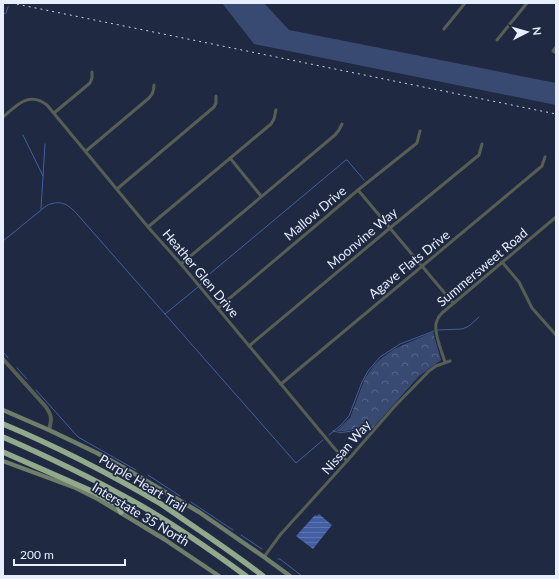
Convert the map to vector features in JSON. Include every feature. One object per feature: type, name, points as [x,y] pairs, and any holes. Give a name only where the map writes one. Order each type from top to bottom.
[{"type":"highway","name":"Purple Heart Trail","points":[[3,424],[79,459],[162,505],[263,576]]},
{"type":"highway","name":"Purple Heart Trail","points":[[3,437],[74,470],[130,499],[184,533],[246,576]]},
{"type":"highway","points":[[3,452],[96,493],[118,505],[120,512]]},
{"type":"main road","points":[[3,410],[49,430],[128,470],[199,512],[264,556],[290,576]]},
{"type":"main road","name":"Interstate 35 North","points":[[3,461],[76,488],[98,499],[164,539],[219,576]]},
{"type":"street","points":[[444,29],[465,3]]},
{"type":"street","points":[[497,40],[527,3]]},
{"type":"street","points":[[555,52],[556,47]]},
{"type":"street","points":[[54,113],[90,83],[92,72]]},
{"type":"street","points":[[86,151],[149,98],[154,90],[154,85]]},
{"type":"street","points":[[117,189],[214,107],[216,103],[216,96]]},
{"type":"street","name":"Heather Glen Drive","points":[[3,118],[25,100],[39,100],[47,105],[335,449],[347,461]]},
{"type":"street","points":[[148,227],[272,124],[276,110]]},
{"type":"street","points":[[180,264],[335,135],[342,124]]},
{"type":"street","name":"Mallow Drive","points":[[218,308],[358,190],[417,143],[420,132]]},
{"type":"street","name":"Moonvine Way","points":[[249,346],[478,155],[482,144]]},
{"type":"street","name":"Agave Flats Drive","points":[[281,384],[542,166],[544,157]]},
{"type":"street","points":[[230,158],[261,196]]},
{"type":"street","points":[[358,190],[453,303]]},
{"type":"street","name":"Summersweet Road","points":[[445,362],[436,335],[435,327],[437,319],[442,312],[556,217]]},
{"type":"street","points":[[502,262],[518,282],[532,308],[556,335]]},
{"type":"street","points":[[3,358],[51,414],[52,420],[49,430]]},
{"type":"street","name":"Nissan Way","points":[[264,556],[280,535],[429,370],[450,361]]},
{"type":"green space","points":[[222,3],[264,3],[289,30],[556,83],[556,105],[254,44]]},
{"type":"green space","points":[[433,332],[441,360],[419,376],[371,430],[362,427],[346,431],[336,431],[350,418],[365,378],[375,364],[394,349]]},
{"type":"shaded area","points":[[319,514],[332,525],[313,549],[296,536],[315,515],[317,516]]},
{"type":"waterway","points":[[3,14],[6,13],[8,7]]},
{"type":"waterway","points":[[23,135],[43,176]]},
{"type":"waterway","points":[[41,209],[45,144]]},
{"type":"waterway","points":[[200,285],[206,277],[346,160],[364,180]]},
{"type":"waterway","points":[[3,241],[46,206],[55,203],[67,205],[77,214],[296,463],[323,440]]},
{"type":"waterway","points":[[165,314],[198,287]]},
{"type":"waterway","points":[[437,330],[462,329],[469,326],[479,317]]},
{"type":"waterway","points":[[329,435],[349,416],[362,382],[368,371],[380,357],[400,344],[434,331]]},
{"type":"waterway","points":[[3,352],[8,358]]},
{"type":"waterway","points":[[17,368],[27,379]]},
{"type":"waterway","points":[[36,390],[78,437],[136,470]]},
{"type":"waterway","points":[[333,431],[343,432],[360,429],[368,430]]},
{"type":"waterway","points":[[148,475],[180,496]]},
{"type":"waterway","points":[[191,502],[233,530]]},
{"type":"waterway","points":[[241,535],[262,549]]},
{"type":"waterway","points":[[278,559],[302,576]]},
{"type":"railway","points":[[11,3],[556,114]]}]
